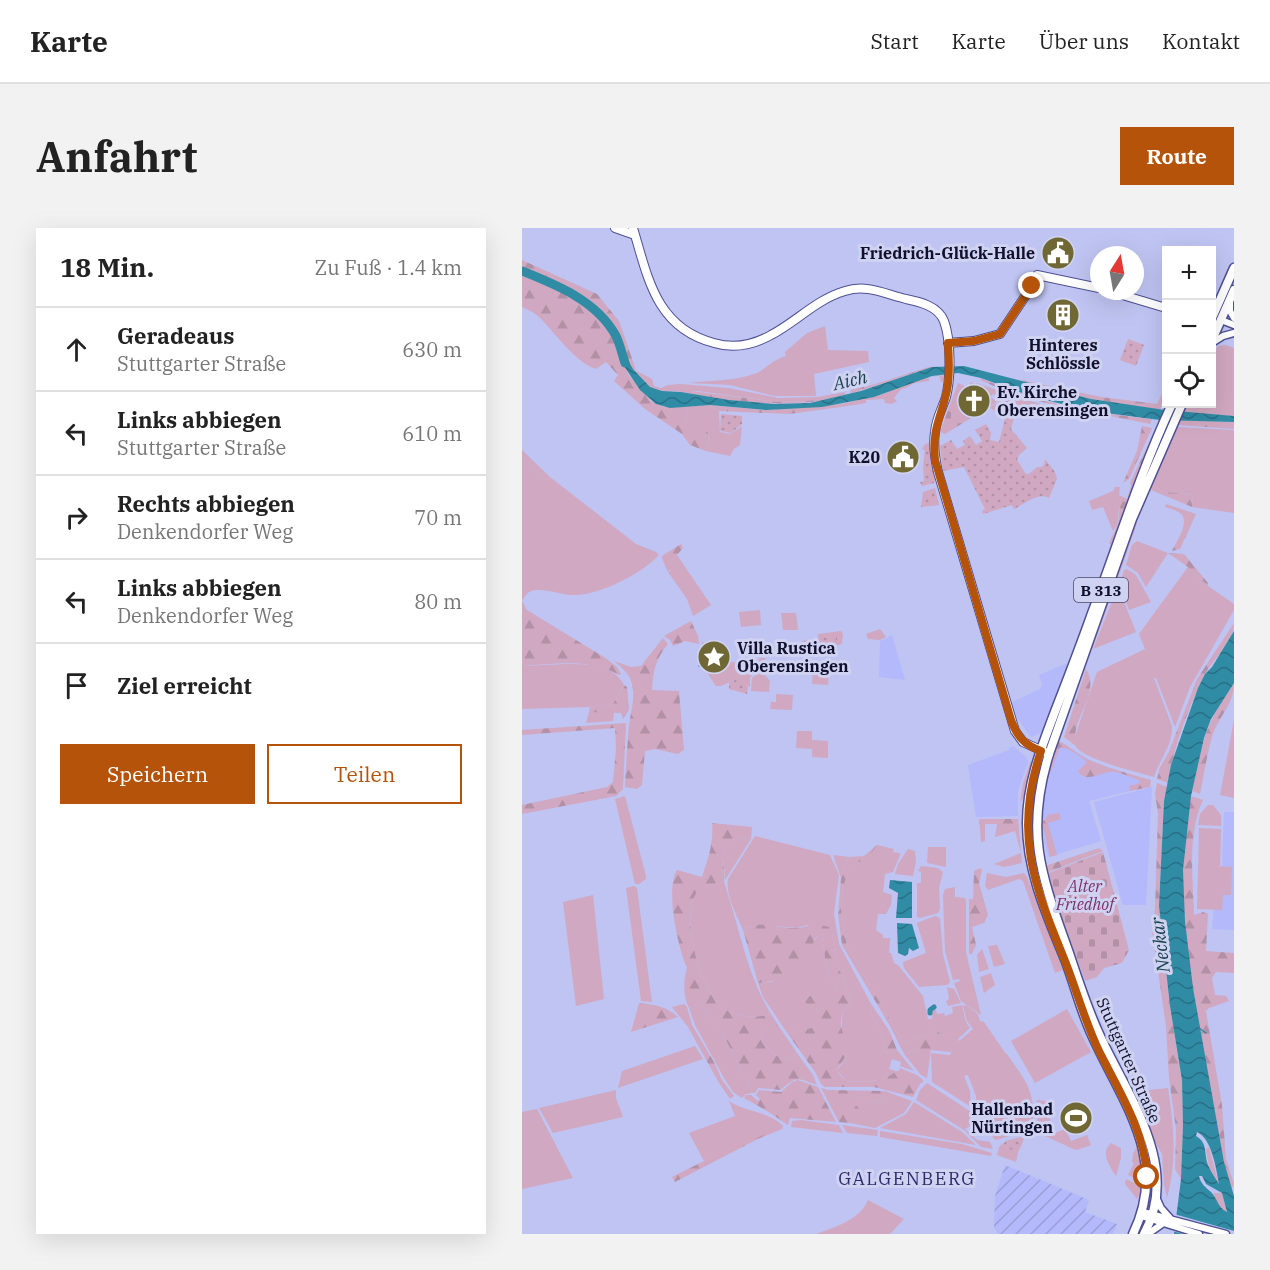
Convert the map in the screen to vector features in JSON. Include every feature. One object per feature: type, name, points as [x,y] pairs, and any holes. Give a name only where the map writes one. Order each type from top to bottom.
[{"type":"main road","points":[[615,228],[634,231],[651,288],[663,309],[681,329],[703,340],[735,346],[760,341],[834,295],[859,288],[876,290],[930,306],[942,317],[948,343],[949,377],[934,435],[938,472],[1015,731],[1023,742],[1045,752]]},
{"type":"main road","points":[[1216,315],[1234,268]]},
{"type":"main road","points":[[948,343],[974,341],[1000,334],[1037,275],[1090,286]]},
{"type":"main road","points":[[1216,317],[1234,290]]},
{"type":"main road","points":[[1140,300],[1162,307]]},
{"type":"main road","name":"B 313","points":[[1045,752],[1171,408]]},
{"type":"main road","name":"B 313","points":[[1162,435],[1179,408]]},
{"type":"main road","name":"Stuttgarter Straße","points":[[1045,752],[1036,812],[1040,863],[1048,894],[1091,1017],[1145,1128],[1155,1164],[1156,1195],[1151,1217]]},
{"type":"main road","name":"Stuttgarter Straße","points":[[1045,752],[1028,805],[1031,864],[1046,913],[1091,1033],[1128,1106],[1141,1138],[1147,1177],[1142,1214]]},
{"type":"main road","name":"B 313","points":[[1133,1234],[1142,1214]]},
{"type":"main road","name":"B 313","points":[[1146,1234],[1151,1217]]},
{"type":"street","points":[[1229,300],[1230,311],[1234,318]]},
{"type":"street","points":[[1216,320],[1234,325]]},
{"type":"street","points":[[1216,321],[1234,332]]},
{"type":"street","points":[[1216,340],[1234,332]]},
{"type":"street","points":[[1156,1195],[1167,1222]]},
{"type":"street","points":[[1142,1214],[1199,1234]]},
{"type":"street","points":[[1146,1234],[1167,1222],[1226,1234]]},
{"type":"shaded area","points":[[892,635],[905,680],[879,677],[880,641]]},
{"type":"shaded area","points":[[1070,662],[1044,731],[1030,736],[1011,709],[1010,703],[1040,689],[1042,684],[1039,675]]},
{"type":"shaded area","points":[[1059,741],[1093,762],[1150,781],[1150,786],[1089,801],[1101,841],[1048,857],[1039,817],[1042,793]]},
{"type":"shaded area","points":[[1013,746],[1026,757],[1028,762],[1018,790],[1018,816],[976,817],[968,765],[1009,750]]},
{"type":"shaded area","points":[[1152,787],[1146,905],[1123,905],[1094,802]]},
{"type":"shaded area","points":[[1224,812],[1234,812],[1234,930],[1212,929],[1215,892],[1221,892]]},
{"type":"shaded area","points":[[1005,1165],[1089,1200],[1085,1212],[1117,1224],[1113,1234],[998,1234],[994,1228],[995,1196]]},
{"type":"green space","points":[[522,260],[597,294],[619,321],[636,370],[623,353],[628,374],[651,401],[664,407],[688,406],[685,424],[706,428],[709,436],[706,451],[690,445],[682,434],[645,409],[614,381],[618,375],[606,362],[596,369],[580,360],[537,315],[522,307]]},
{"type":"green space","points":[[825,326],[828,350],[868,351],[869,362],[814,374],[816,396],[774,396],[730,385],[689,383],[732,379],[757,373],[786,356],[785,352],[807,333]]},
{"type":"green space","points":[[1128,339],[1144,345],[1136,366],[1120,360]]},
{"type":"green space","points":[[1226,345],[1234,348],[1234,416],[1183,412],[1185,408],[1216,408],[1216,350],[1218,346]]},
{"type":"green space","points":[[936,366],[850,394],[851,390]]},
{"type":"green space","points":[[633,369],[652,379],[654,386],[661,388],[680,384],[728,388],[779,398],[818,397],[845,392],[845,394],[850,394],[809,401],[777,402],[698,391],[662,391],[650,387]]},
{"type":"green space","points":[[945,375],[943,382],[941,382],[939,376]]},
{"type":"green space","points":[[929,377],[929,381],[902,388],[894,398],[897,401],[892,404],[885,403],[884,399],[866,400],[866,403],[841,407],[841,404],[883,394]]},
{"type":"green space","points":[[981,378],[1022,394],[1065,406],[1152,419],[1150,424],[1050,404],[1010,393],[980,380]]},
{"type":"green space","points":[[1017,379],[1101,397],[1157,404],[1162,394],[1162,403],[1160,410],[1091,399]]},
{"type":"green space","points":[[971,382],[997,402],[945,434],[940,432],[958,383],[969,388]]},
{"type":"green space","points":[[976,383],[1073,413],[1073,415],[1008,397],[997,402],[999,398],[993,394],[990,397]]},
{"type":"green space","points":[[675,389],[777,402],[809,401],[841,395],[842,397],[808,402],[757,403],[706,397],[674,391]]},
{"type":"green space","points":[[1008,397],[1073,415],[1072,418],[1019,409],[1005,413],[990,407]]},
{"type":"green space","points":[[841,404],[841,407],[789,414],[719,411],[710,405],[766,410]]},
{"type":"green space","points":[[710,405],[719,411],[720,432],[730,434],[742,426],[740,445],[730,456],[706,451],[709,436],[685,424],[688,406]]},
{"type":"green space","points":[[721,414],[742,416],[742,424],[731,433],[720,431]]},
{"type":"green space","points":[[1006,415],[1014,418],[1011,429],[1027,448],[1017,460],[1026,474],[1044,465],[1045,459],[1055,472],[1057,479],[1049,498],[1040,496],[1014,509],[1012,505],[983,514],[982,511],[985,509],[964,467],[943,471],[940,446],[951,440],[957,449],[965,445],[963,441],[970,436],[976,445],[982,441],[975,430],[986,424],[991,433],[990,440],[999,442]]},
{"type":"green space","points":[[1180,420],[1234,422],[1234,429],[1177,425]]},
{"type":"green space","points":[[1158,424],[1160,425],[1108,563],[1106,560],[1111,545],[1109,543],[1117,526],[1121,504],[1127,499],[1130,483]]},
{"type":"green space","points":[[1142,426],[1152,428],[1129,479],[1123,483],[1137,451]]},
{"type":"green space","points":[[1178,427],[1234,430],[1234,513],[1192,507],[1193,494],[1164,492],[1152,486]]},
{"type":"green space","points":[[929,443],[936,478],[934,483],[922,486],[920,482],[924,481],[925,450],[922,449],[925,444]]},
{"type":"green space","points":[[522,450],[550,477],[547,480],[522,458]]},
{"type":"green space","points":[[522,458],[547,480],[550,477],[636,544],[659,555],[631,576],[607,588],[574,595],[534,590],[528,593],[522,601]]},
{"type":"green space","points":[[1152,486],[1164,492],[1193,494],[1192,507],[1151,490]]},
{"type":"green space","points":[[1115,487],[1120,487],[1119,495],[1127,499],[1119,509],[1117,526],[1113,531],[1103,507],[1092,510],[1089,501],[1113,491]]},
{"type":"green space","points":[[935,488],[939,505],[921,507],[923,492]]},
{"type":"green space","points":[[1166,504],[1196,514],[1180,549],[1172,551],[1182,532],[1184,521],[1180,513],[1165,507]]},
{"type":"green space","points":[[1135,521],[1137,523],[1128,550],[1060,738],[1058,737]]},
{"type":"green space","points":[[1137,541],[1168,553],[1146,587],[1138,573],[1126,565],[1132,545]]},
{"type":"green space","points":[[681,544],[683,548],[670,563],[668,572],[662,556]]},
{"type":"green space","points":[[1168,553],[1184,554],[1208,586],[1188,567]]},
{"type":"green space","points":[[677,555],[711,605],[693,616],[687,599],[668,572],[670,563]]},
{"type":"green space","points":[[1188,567],[1208,586],[1234,604],[1234,610],[1190,687],[1175,727],[1156,678],[1154,678],[1172,726],[1172,733],[1154,777],[1093,758],[1078,749],[1075,738],[1097,672],[1145,649],[1139,634]]},
{"type":"green space","points":[[1127,569],[1136,575],[1151,602],[1129,610],[1120,584],[1124,570]]},
{"type":"green space","points":[[1118,587],[1136,632],[1093,649]]},
{"type":"green space","points":[[522,601],[527,610],[607,659],[617,667],[621,674],[584,664],[559,663],[522,666]]},
{"type":"green space","points":[[760,610],[761,625],[741,627],[739,612]]},
{"type":"green space","points":[[781,613],[796,613],[798,630],[783,630]]},
{"type":"green space","points":[[691,621],[699,644],[685,641],[673,646],[664,636]]},
{"type":"green space","points":[[1234,623],[1230,638],[1207,671],[1192,703],[1177,743],[1168,783],[1157,779],[1197,679]]},
{"type":"green space","points":[[880,629],[886,637],[880,640],[868,639],[866,634]]},
{"type":"green space","points":[[841,631],[843,634],[840,645],[802,643],[802,641],[818,639],[818,634]]},
{"type":"green space","points":[[821,636],[837,636],[837,645],[821,644]]},
{"type":"green space","points":[[663,638],[668,644],[656,665],[652,690],[679,691],[684,750],[678,754],[655,749],[645,751],[642,785],[637,789],[625,787],[633,690],[630,678],[614,661],[631,667],[641,666]]},
{"type":"green space","points":[[702,642],[725,648],[726,662],[757,665],[756,672],[750,677],[750,687],[735,680],[716,686],[702,665]]},
{"type":"green space","points":[[759,658],[765,658],[764,674],[770,681],[769,692],[751,691],[752,678],[758,673]]},
{"type":"green space","points":[[591,665],[607,669],[619,678],[624,685],[613,704],[522,709],[522,666]]},
{"type":"green space","points":[[813,668],[829,669],[828,685],[812,684]]},
{"type":"green space","points":[[1086,669],[1090,678],[1090,688],[1077,727],[1076,746],[1064,737]]},
{"type":"green space","points":[[735,680],[743,682],[748,687],[747,694],[729,689],[729,683]]},
{"type":"green space","points":[[1234,683],[1232,697],[1213,734],[1200,794],[1192,791],[1202,747],[1217,709]]},
{"type":"green space","points":[[624,685],[627,687],[629,709],[623,719],[621,713],[589,712],[590,707],[613,704]]},
{"type":"green space","points":[[776,694],[793,695],[792,710],[770,709],[771,702],[776,702]]},
{"type":"green space","points":[[589,712],[614,712],[613,721],[586,723]]},
{"type":"green space","points":[[1234,720],[1234,798],[1220,795]]},
{"type":"green space","points":[[626,723],[623,789],[616,796],[522,814],[522,805],[607,787],[613,782],[616,748],[615,728],[522,735],[522,730]]},
{"type":"green space","points":[[797,731],[812,731],[812,740],[828,741],[828,758],[812,757],[812,749],[796,748]]},
{"type":"green space","points":[[1058,741],[1083,757],[1151,780],[1150,787],[1130,791],[1129,786],[1140,783],[1139,780],[1115,772],[1085,777],[1078,771],[1086,763],[1085,760],[1070,750],[1060,747],[1046,785]]},
{"type":"green space","points":[[1030,762],[1034,763],[1027,789],[1020,802],[1023,784]]},
{"type":"green space","points":[[1157,783],[1167,787],[1164,801],[1159,906],[1170,1006],[1182,1080],[1181,1179],[1175,1169],[1176,1130],[1169,1078],[1166,1026],[1152,931],[1155,909],[1158,813],[1155,794]]},
{"type":"green space","points":[[625,796],[646,876],[646,879],[639,884],[635,884],[615,799]]},
{"type":"green space","points":[[1191,796],[1203,800],[1198,813],[1193,842],[1194,915],[1203,912],[1208,914],[1206,951],[1234,953],[1234,973],[1216,972],[1212,978],[1215,995],[1226,996],[1229,1001],[1206,1011],[1222,1105],[1226,1159],[1234,1184],[1231,1190],[1198,1019],[1187,946],[1183,864]]},
{"type":"green space","points":[[1208,805],[1213,805],[1221,815],[1221,826],[1198,825],[1200,814]]},
{"type":"green space","points":[[1059,813],[1061,819],[1048,823],[1057,855],[1050,857],[1042,823],[1048,815]]},
{"type":"green space","points":[[979,819],[1018,819],[1022,863],[1004,867],[994,864],[1021,853],[1015,831],[995,837],[997,824],[985,824],[985,841],[981,842]]},
{"type":"green space","points":[[712,823],[752,827],[751,839],[737,838],[726,848],[723,858],[724,882],[700,887],[693,900],[690,915],[691,929],[701,974],[714,999],[727,1010],[746,1016],[771,1014],[778,1025],[774,1028],[766,1028],[760,1038],[768,1049],[780,1057],[788,1058],[797,1053],[813,1075],[817,1085],[797,1079],[780,1090],[758,1088],[755,1093],[752,1093],[716,1024],[700,1004],[689,1008],[684,989],[687,968],[674,919],[672,891],[677,870],[702,877],[711,844]]},
{"type":"green space","points":[[1199,828],[1221,829],[1220,866],[1215,866],[1232,867],[1231,895],[1223,895],[1222,910],[1197,909]]},
{"type":"green space","points":[[755,836],[830,855],[839,875],[834,914],[839,944],[870,1002],[872,1016],[881,1032],[886,1053],[897,1050],[914,1071],[900,1066],[901,1062],[892,1059],[889,1069],[896,1071],[879,1080],[846,1081],[837,1070],[849,1049],[842,1034],[842,1021],[843,1012],[850,999],[836,960],[832,933],[807,925],[796,928],[747,927],[743,930],[732,905],[728,891],[728,879]]},
{"type":"green space","points":[[737,838],[751,839],[725,880],[724,852],[726,847]]},
{"type":"green space","points":[[877,845],[894,849],[893,852],[900,853],[900,855],[893,872],[885,874],[883,892],[892,895],[891,905],[886,914],[878,914],[876,930],[883,935],[883,938],[890,938],[889,953],[894,963],[923,996],[928,1019],[932,1019],[932,1011],[936,1009],[937,1014],[944,1013],[945,1016],[953,1013],[952,1007],[962,1005],[966,1022],[970,1028],[958,1039],[959,1041],[973,1029],[967,1021],[963,1006],[966,1005],[978,1014],[980,1021],[984,1022],[1019,1072],[1031,1094],[1033,1125],[1022,1132],[994,1139],[982,1120],[985,1117],[983,1115],[979,1117],[976,1111],[976,1096],[968,1075],[964,1076],[970,1091],[971,1107],[932,1082],[931,1053],[950,1055],[952,1049],[948,1040],[954,1039],[935,1031],[904,1044],[847,946],[841,909],[843,888],[851,860],[865,861]]},
{"type":"green space","points":[[877,845],[865,862],[851,861],[843,888],[841,909],[847,946],[904,1044],[935,1031],[955,1039],[949,1040],[952,1050],[950,1052],[919,1049],[904,1054],[842,945],[838,914],[841,878],[849,857],[864,856]]},
{"type":"green space","points":[[928,847],[946,847],[946,867],[927,863]]},
{"type":"green space","points":[[1099,848],[1103,851],[1046,873],[1048,865]]},
{"type":"green space","points":[[908,849],[915,851],[916,862],[913,876],[895,874],[898,864]]},
{"type":"green space","name":"Alter Friedhof","points":[[1103,852],[1129,950],[1122,963],[1104,968],[1097,977],[1085,981],[1046,874]]},
{"type":"green space","points":[[834,855],[849,857],[841,878],[834,858]]},
{"type":"green space","points":[[921,866],[938,868],[943,872],[939,888],[940,909],[938,913],[920,918],[917,917],[917,883],[921,883],[921,872],[918,871]]},
{"type":"green space","points":[[980,868],[982,870],[979,883],[988,915],[984,923],[972,927],[976,945],[972,954],[969,954],[969,899],[973,899],[974,871]]},
{"type":"green space","points":[[987,873],[1006,877],[1024,873],[1063,970],[1055,973],[1023,881],[1019,879],[988,890],[985,886]]},
{"type":"green space","points":[[724,882],[750,967],[771,1014],[746,1016],[727,1010],[714,999],[701,974],[691,929],[690,915],[693,902],[699,887]]},
{"type":"green space","points":[[634,886],[637,888],[652,1002],[641,1001],[626,888]]},
{"type":"green space","points":[[955,887],[955,897],[966,900],[966,952],[981,1015],[961,1001],[954,983],[960,981],[959,979],[953,980],[945,951],[943,895],[945,889]]},
{"type":"green space","points":[[593,895],[604,999],[576,1006],[563,902]]},
{"type":"green space","points":[[935,916],[940,918],[943,954],[950,982],[947,985],[919,987],[904,968],[903,962],[926,953],[917,923]]},
{"type":"green space","points":[[816,924],[829,927],[832,933],[836,960],[850,999],[843,1012],[841,1023],[850,1051],[837,1069],[839,1074],[846,1081],[873,1081],[886,1078],[899,1071],[900,1068],[917,1075],[924,1081],[913,1097],[874,1087],[825,1087],[788,1034],[815,1027],[819,1020],[804,1000],[807,997],[837,988],[827,972],[822,935],[814,939],[808,958],[795,971],[777,980],[758,983],[743,930],[755,925],[801,928]]},
{"type":"green space","points":[[819,935],[822,935],[827,972],[837,988],[832,992],[808,996],[813,1015],[820,1020],[815,1027],[788,1034],[763,997],[758,983],[772,982]]},
{"type":"green space","points":[[997,945],[1005,964],[994,967],[988,946]]},
{"type":"green space","points":[[982,949],[989,969],[979,972],[977,955]]},
{"type":"green space","points":[[991,973],[995,985],[984,993],[980,977]]},
{"type":"green space","points":[[947,987],[954,989],[961,1003],[948,1006]]},
{"type":"green space","points":[[870,1002],[890,1032],[897,1050],[886,1053],[881,1032],[872,1016]]},
{"type":"green space","points":[[639,1003],[669,1010],[678,1017],[631,1032]]},
{"type":"green space","points":[[684,1004],[692,1025],[688,1027],[672,1007]]},
{"type":"green space","points":[[700,1004],[716,1024],[729,1046],[752,1093],[742,1098],[733,1092],[724,1078],[695,1025],[689,1008]]},
{"type":"green space","points":[[1067,1009],[1091,1052],[1035,1083],[1011,1041]]},
{"type":"green space","points":[[692,1025],[722,1080],[734,1096],[730,1099],[688,1027]]},
{"type":"green space","points":[[778,1025],[797,1053],[789,1058],[776,1055],[760,1038],[766,1028],[774,1028]]},
{"type":"green space","points":[[695,1046],[703,1059],[618,1088],[622,1071]]},
{"type":"green space","points":[[919,1049],[931,1049],[927,1078],[921,1075],[904,1054]]},
{"type":"green space","points":[[798,1080],[818,1087],[836,1122],[790,1118],[788,1125],[744,1098],[746,1095],[751,1095],[758,1101],[760,1099],[756,1095],[759,1090],[781,1092],[792,1082]]},
{"type":"green space","points":[[927,1083],[971,1112],[974,1116],[971,1118],[974,1123],[965,1129],[977,1140],[990,1142],[993,1149],[981,1147],[964,1130],[916,1100],[920,1090]]},
{"type":"green space","points":[[821,1088],[885,1091],[881,1102],[874,1103],[863,1097],[851,1096],[851,1102],[859,1108],[857,1113],[851,1115],[850,1123],[839,1122]]},
{"type":"green space","points":[[1168,1088],[1174,1143],[1167,1198],[1162,1154],[1132,1092]]},
{"type":"green space","points":[[616,1090],[616,1098],[623,1117],[553,1133],[539,1108]]},
{"type":"green space","points":[[885,1091],[912,1101],[904,1113],[875,1128],[850,1123],[850,1095],[863,1097],[875,1103],[881,1102]]},
{"type":"green space","points":[[1037,1100],[1051,1102],[1055,1108],[1047,1112],[1055,1133],[1065,1129],[1071,1141],[1087,1135],[1091,1145],[1077,1150],[1039,1133],[1036,1108],[1041,1107],[1041,1102],[1036,1102]]},
{"type":"green space","points":[[729,1101],[770,1117],[783,1126],[782,1129],[704,1161],[689,1133],[735,1116]]},
{"type":"green space","points":[[914,1102],[962,1132],[976,1145],[880,1128],[906,1114]]},
{"type":"green space","points":[[537,1109],[573,1178],[522,1189],[522,1112]]},
{"type":"green space","points":[[792,1121],[839,1125],[843,1133],[791,1127]]},
{"type":"green space","points":[[842,1125],[878,1130],[877,1136],[847,1133]]},
{"type":"green space","points":[[880,1131],[962,1144],[992,1153],[991,1156],[880,1137]]},
{"type":"green space","points":[[771,1132],[675,1182],[672,1177],[704,1161]]},
{"type":"green space","points":[[1020,1137],[1024,1139],[1018,1153],[1002,1145],[1006,1141]]},
{"type":"green space","points":[[1003,1143],[1018,1153],[1016,1162],[997,1155]]},
{"type":"green space","points":[[1111,1143],[1121,1148],[1116,1176],[1108,1164],[1106,1155]]},
{"type":"green space","points":[[1138,1146],[1143,1180],[1137,1199],[1125,1184],[1126,1179],[1134,1183],[1135,1178],[1128,1175],[1134,1163],[1132,1162],[1133,1153]]},
{"type":"green space","points":[[1209,1147],[1219,1185],[1209,1167],[1206,1149]]},
{"type":"green space","points":[[1213,1193],[1222,1193],[1227,1212],[1219,1208]]},
{"type":"green space","points":[[868,1200],[904,1219],[890,1234],[816,1234],[853,1218]]},
{"type":"water","points":[[624,353],[633,369],[650,387],[662,391],[729,400],[774,404],[810,403],[861,391],[932,367],[964,366],[1091,399],[1165,410],[1234,416],[1234,422],[1160,420],[1090,411],[1030,396],[981,378],[958,373],[932,376],[874,397],[822,407],[766,410],[710,405],[670,408],[656,404],[640,390],[624,366],[621,354]]},
{"type":"water","points":[[1234,631],[1234,683],[1211,719],[1204,738],[1191,796],[1183,870],[1185,921],[1193,988],[1224,1162],[1234,1196],[1234,1234],[1174,1234],[1181,1179],[1182,1080],[1170,1006],[1159,906],[1164,801],[1171,765],[1198,688],[1205,674],[1212,667]],"holes":[[[1197,1132],[1210,1147],[1219,1184],[1209,1167],[1203,1142],[1196,1136]],[[1199,1176],[1202,1176],[1206,1184],[1222,1193],[1227,1212],[1221,1208]]]},
{"type":"water","points":[[890,880],[912,882],[912,918],[896,918],[898,893],[889,888]]},
{"type":"water","points":[[897,923],[912,924],[919,948],[913,951],[909,948],[905,956],[898,953]]},
{"type":"pier","points":[[1174,1214],[1234,1231],[1234,1234],[1183,1234],[1172,1231]]},
{"type":"waterway","name":"Aich","points":[[522,271],[562,288],[598,313],[616,336],[625,363]]},
{"type":"waterway","points":[[703,667],[714,670]]},
{"type":"waterway","points":[[930,1013],[934,1007]]},
{"type":"waterway","points":[[1199,1028],[1206,1033]]},
{"type":"place","name":"Friedrich-Glück-Halle","points":[[1058,253]]},
{"type":"place","name":"Hinteres Schlössle","points":[[1063,315]]},
{"type":"place","name":"Ev. Kirche Oberensingen","points":[[974,401]]},
{"type":"place","name":"K20","points":[[903,457]]},
{"type":"place","name":"Villa Rustica Oberensingen","points":[[714,657]]},
{"type":"place","name":"Hallenbad Nürtingen","points":[[1076,1118]]},
{"type":"district","name":"GALGENBERG","points":[[907,1178]]},
{"type":"route","points":[[1032,286],[1000,334],[992,338],[948,343],[948,389],[936,426],[935,460],[1015,731],[1023,742],[1041,751],[1030,792],[1027,822],[1031,864],[1038,891],[1091,1033],[1141,1138],[1147,1177]]},
{"type":"water label","name":"Neckar","points":[[1160,945]]}]
